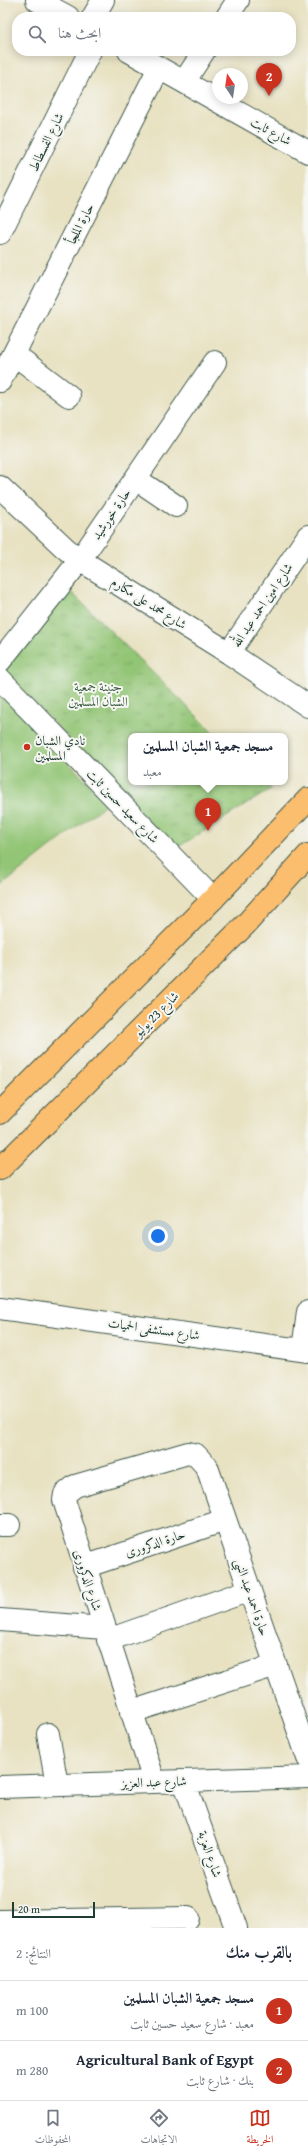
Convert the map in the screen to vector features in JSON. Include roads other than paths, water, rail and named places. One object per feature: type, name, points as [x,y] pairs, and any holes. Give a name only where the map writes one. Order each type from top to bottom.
[{"type":"main road","points":[[0,1113],[213,899],[308,799]]},
{"type":"main road","name":"شارع 23 يوليو","points":[[0,1169],[245,925],[308,855]]},
{"type":"street","points":[[38,0],[59,12]]},
{"type":"street","points":[[96,12],[103,0]]},
{"type":"street","points":[[230,12],[238,0]]},
{"type":"street","name":"شارع الفسطاط","points":[[0,233],[88,56]]},
{"type":"street","name":"شارع ثابت","points":[[138,56],[308,152]]},
{"type":"street","points":[[184,82],[201,56]]},
{"type":"street","name":"حارة الملجأ","points":[[0,381],[159,68]]},
{"type":"street","points":[[14,354],[69,396]]},
{"type":"street","name":"حارة خورشيد","points":[[0,661],[80,560],[215,362]]},
{"type":"street","points":[[136,479],[176,506]]},
{"type":"street","name":"شارع محمد على مكارم","points":[[0,487],[65,548],[80,560],[230,653],[308,706]]},
{"type":"street","name":"شارع امين احمد عبد الله","points":[[230,653],[308,536]]},
{"type":"street","name":"شارع سعيد حسين ثابت","points":[[0,679],[213,899]]},
{"type":"street","name":"شارع مستشفى الحميات","points":[[0,1308],[306,1350]]},
{"type":"street","points":[[306,1350],[308,1312]]},
{"type":"street","name":"حارة احمد عبد النبى","points":[[180,1454],[188,1453],[196,1455],[203,1460],[308,1758]]},
{"type":"street","name":"شارع الدكرورى","points":[[154,1781],[64,1506],[65,1494],[69,1489],[180,1454]]},
{"type":"street","name":"حارة الدكرورى","points":[[84,1567],[225,1520]]},
{"type":"street","points":[[0,1620],[106,1634],[250,1590]]},
{"type":"street","points":[[131,1712],[276,1665]]},
{"type":"street","points":[[48,1734],[57,1785]]},
{"type":"street","name":"شارع عبد العزيز","points":[[0,1787],[308,1777]]},
{"type":"street","name":"شارع العزبة","points":[[184,1781],[236,1928]]},
{"type":"street","points":[[4,1924],[188,1918]]},
{"type":"place","name":"Agricultural Bank of Egypt","points":[[269,96]]},
{"type":"place","name":"نادي الشبان المسلمين","points":[[27,747]]},
{"type":"place","name":"مسجد جمعية الشبان المسلمين","points":[[208,831]]},
{"type":"park label","name":"جنينة جمعية الشبان المسلمين","points":[[98,694]]}]
